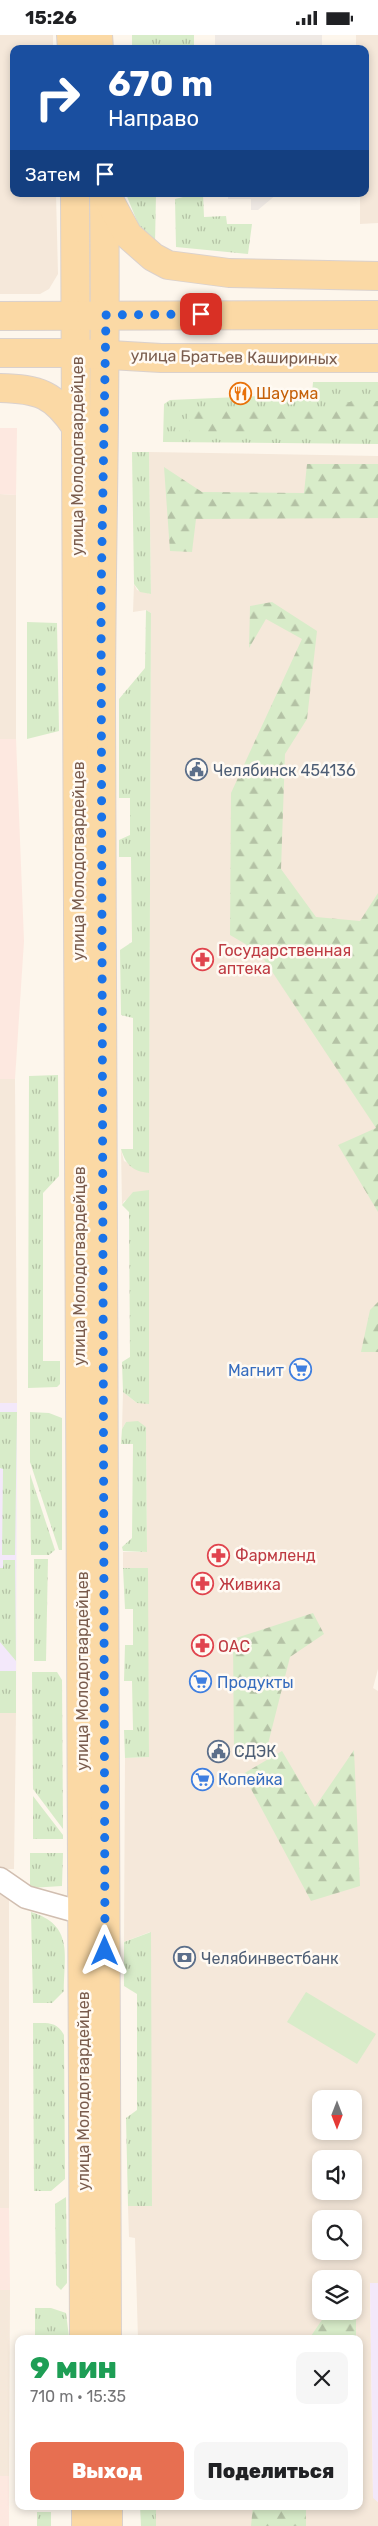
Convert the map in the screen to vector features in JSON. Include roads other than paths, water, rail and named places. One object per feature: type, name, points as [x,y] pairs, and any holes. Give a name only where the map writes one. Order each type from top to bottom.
[{"type":"main road","name":"улица Молодогвардейцев","points":[[75,197],[93,1913],[107,2335]]},
{"type":"main road","name":"улица Молодогвардейцев","points":[[84,2335],[93,1913],[101,600],[106,315],[105,197]]},
{"type":"main road","points":[[107,197],[128,235],[154,257],[168,265],[188,270],[245,274],[378,276]]},
{"type":"main road","points":[[0,316],[378,315]]},
{"type":"main road","name":"улица Братьев Кашириных","points":[[0,353],[76,353],[161,358],[378,358]]},
{"type":"main road","points":[[0,388],[31,390],[44,394],[60,406],[76,427]]},
{"type":"main road","points":[[86,2510],[86,2526]]},
{"type":"main road","points":[[108,2510],[108,2526]]},
{"type":"street","points":[[0,1879],[26,1897],[93,1913]]},
{"type":"place","name":"Шаурма","points":[[240,393]]},
{"type":"place","name":"Челябинск 454136","points":[[197,770]]},
{"type":"place","name":"Государственная аптека","points":[[202,959]]},
{"type":"place","name":"Магнит","points":[[300,1370]]},
{"type":"place","name":"Фармленд","points":[[219,1555]]},
{"type":"place","name":"Живика","points":[[203,1584]]},
{"type":"place","name":"ОАС","points":[[202,1646]]},
{"type":"place","name":"Продукты","points":[[201,1682]]},
{"type":"place","name":"СДЭК","points":[[218,1751]]},
{"type":"place","name":"Копейка","points":[[202,1779]]},
{"type":"place","name":"Челябинвестбанк","points":[[185,1958]]}]
